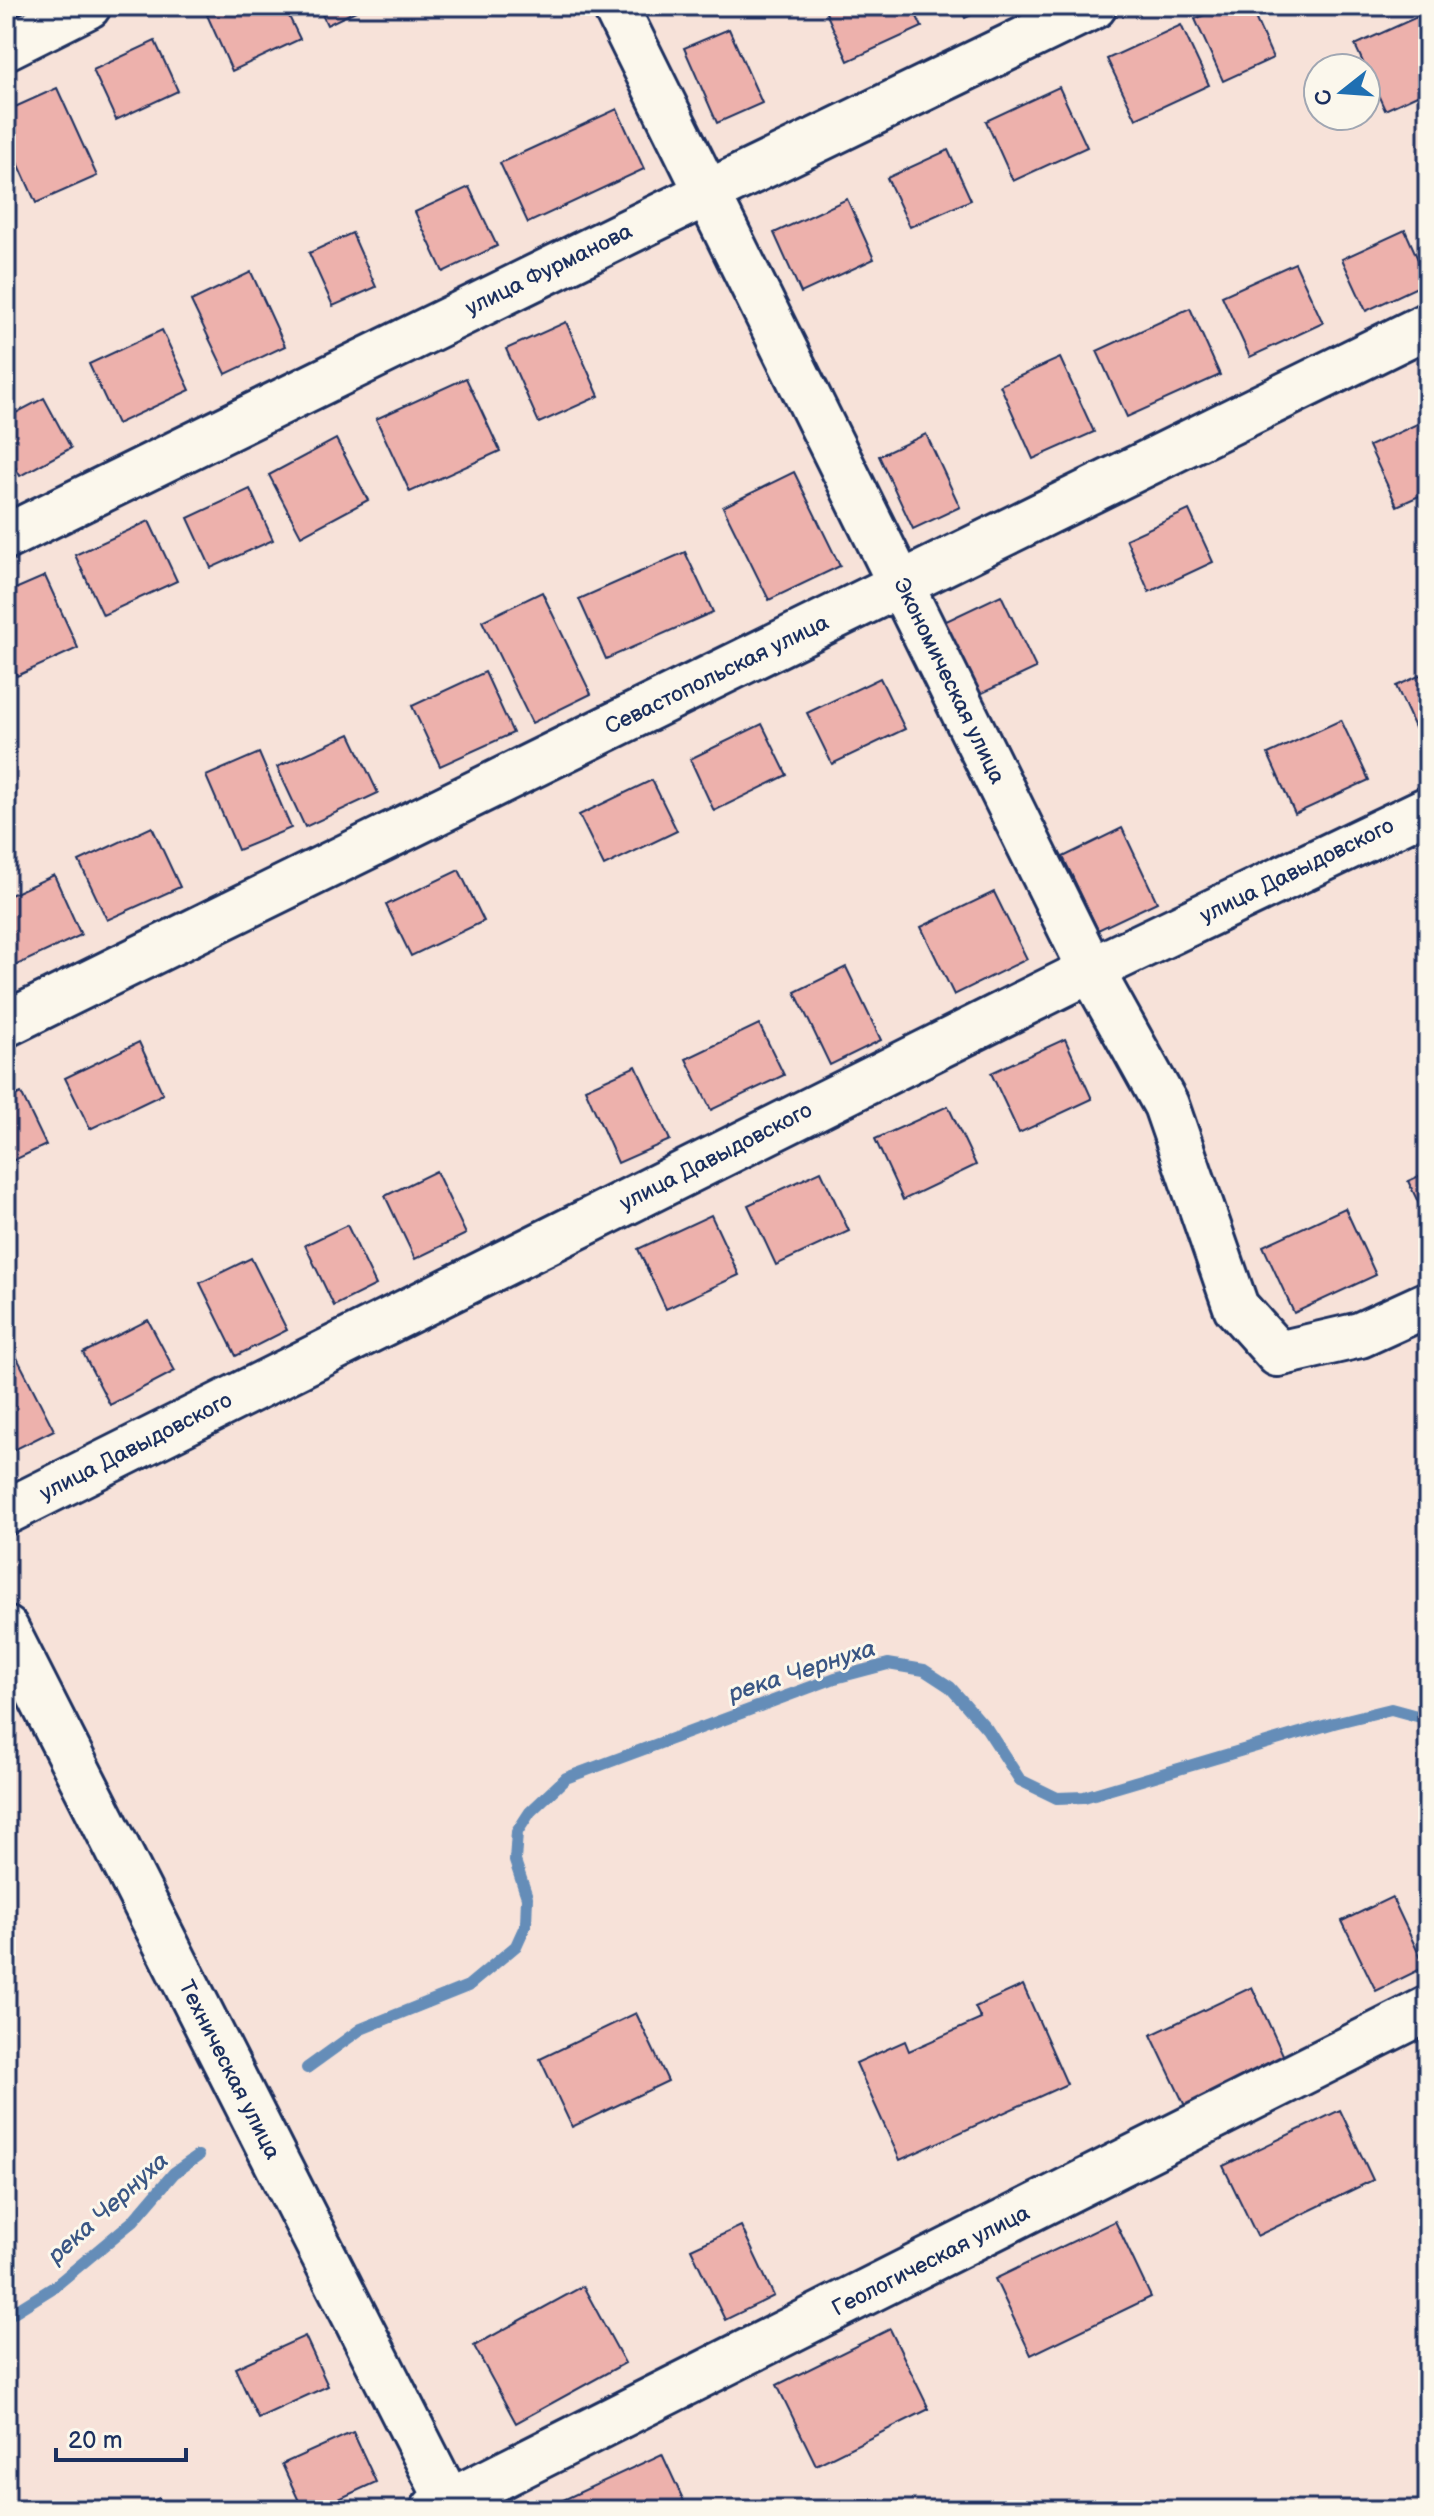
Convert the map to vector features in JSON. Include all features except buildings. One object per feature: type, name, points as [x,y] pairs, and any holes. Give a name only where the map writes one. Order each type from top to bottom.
[{"type":"street","points":[[6,47],[88,6]]},
{"type":"street","name":"Экономическая улица","points":[[615,6],[1091,970],[1166,1105],[1236,1307],[1278,1354],[1360,1335],[1428,1304]]},
{"type":"street","name":"улица Фурманова","points":[[6,537],[1094,6]]},
{"type":"street","name":"Севастопольская улица","points":[[6,1024],[1428,325]]},
{"type":"street","name":"улица Давыдовского","points":[[6,1512],[1091,970],[1428,809]]},
{"type":"street","name":"Техническая улица","points":[[6,1629],[445,2507]]},
{"type":"street","name":"Геологическая улица","points":[[445,2507],[1428,2009]]},
{"type":"waterway","name":"река Чернуха","points":[[307,2068],[361,2029],[468,1986],[516,1946],[526,1924],[527,1897],[515,1861],[517,1832],[530,1812],[566,1778],[835,1678],[888,1664],[924,1670],[950,1687],[987,1729],[1020,1780],[1057,1798],[1084,1797],[1391,1709],[1428,1719]]},
{"type":"waterway","name":"река Чернуха","points":[[6,2317],[54,2287],[133,2221],[174,2173],[198,2156]]}]
